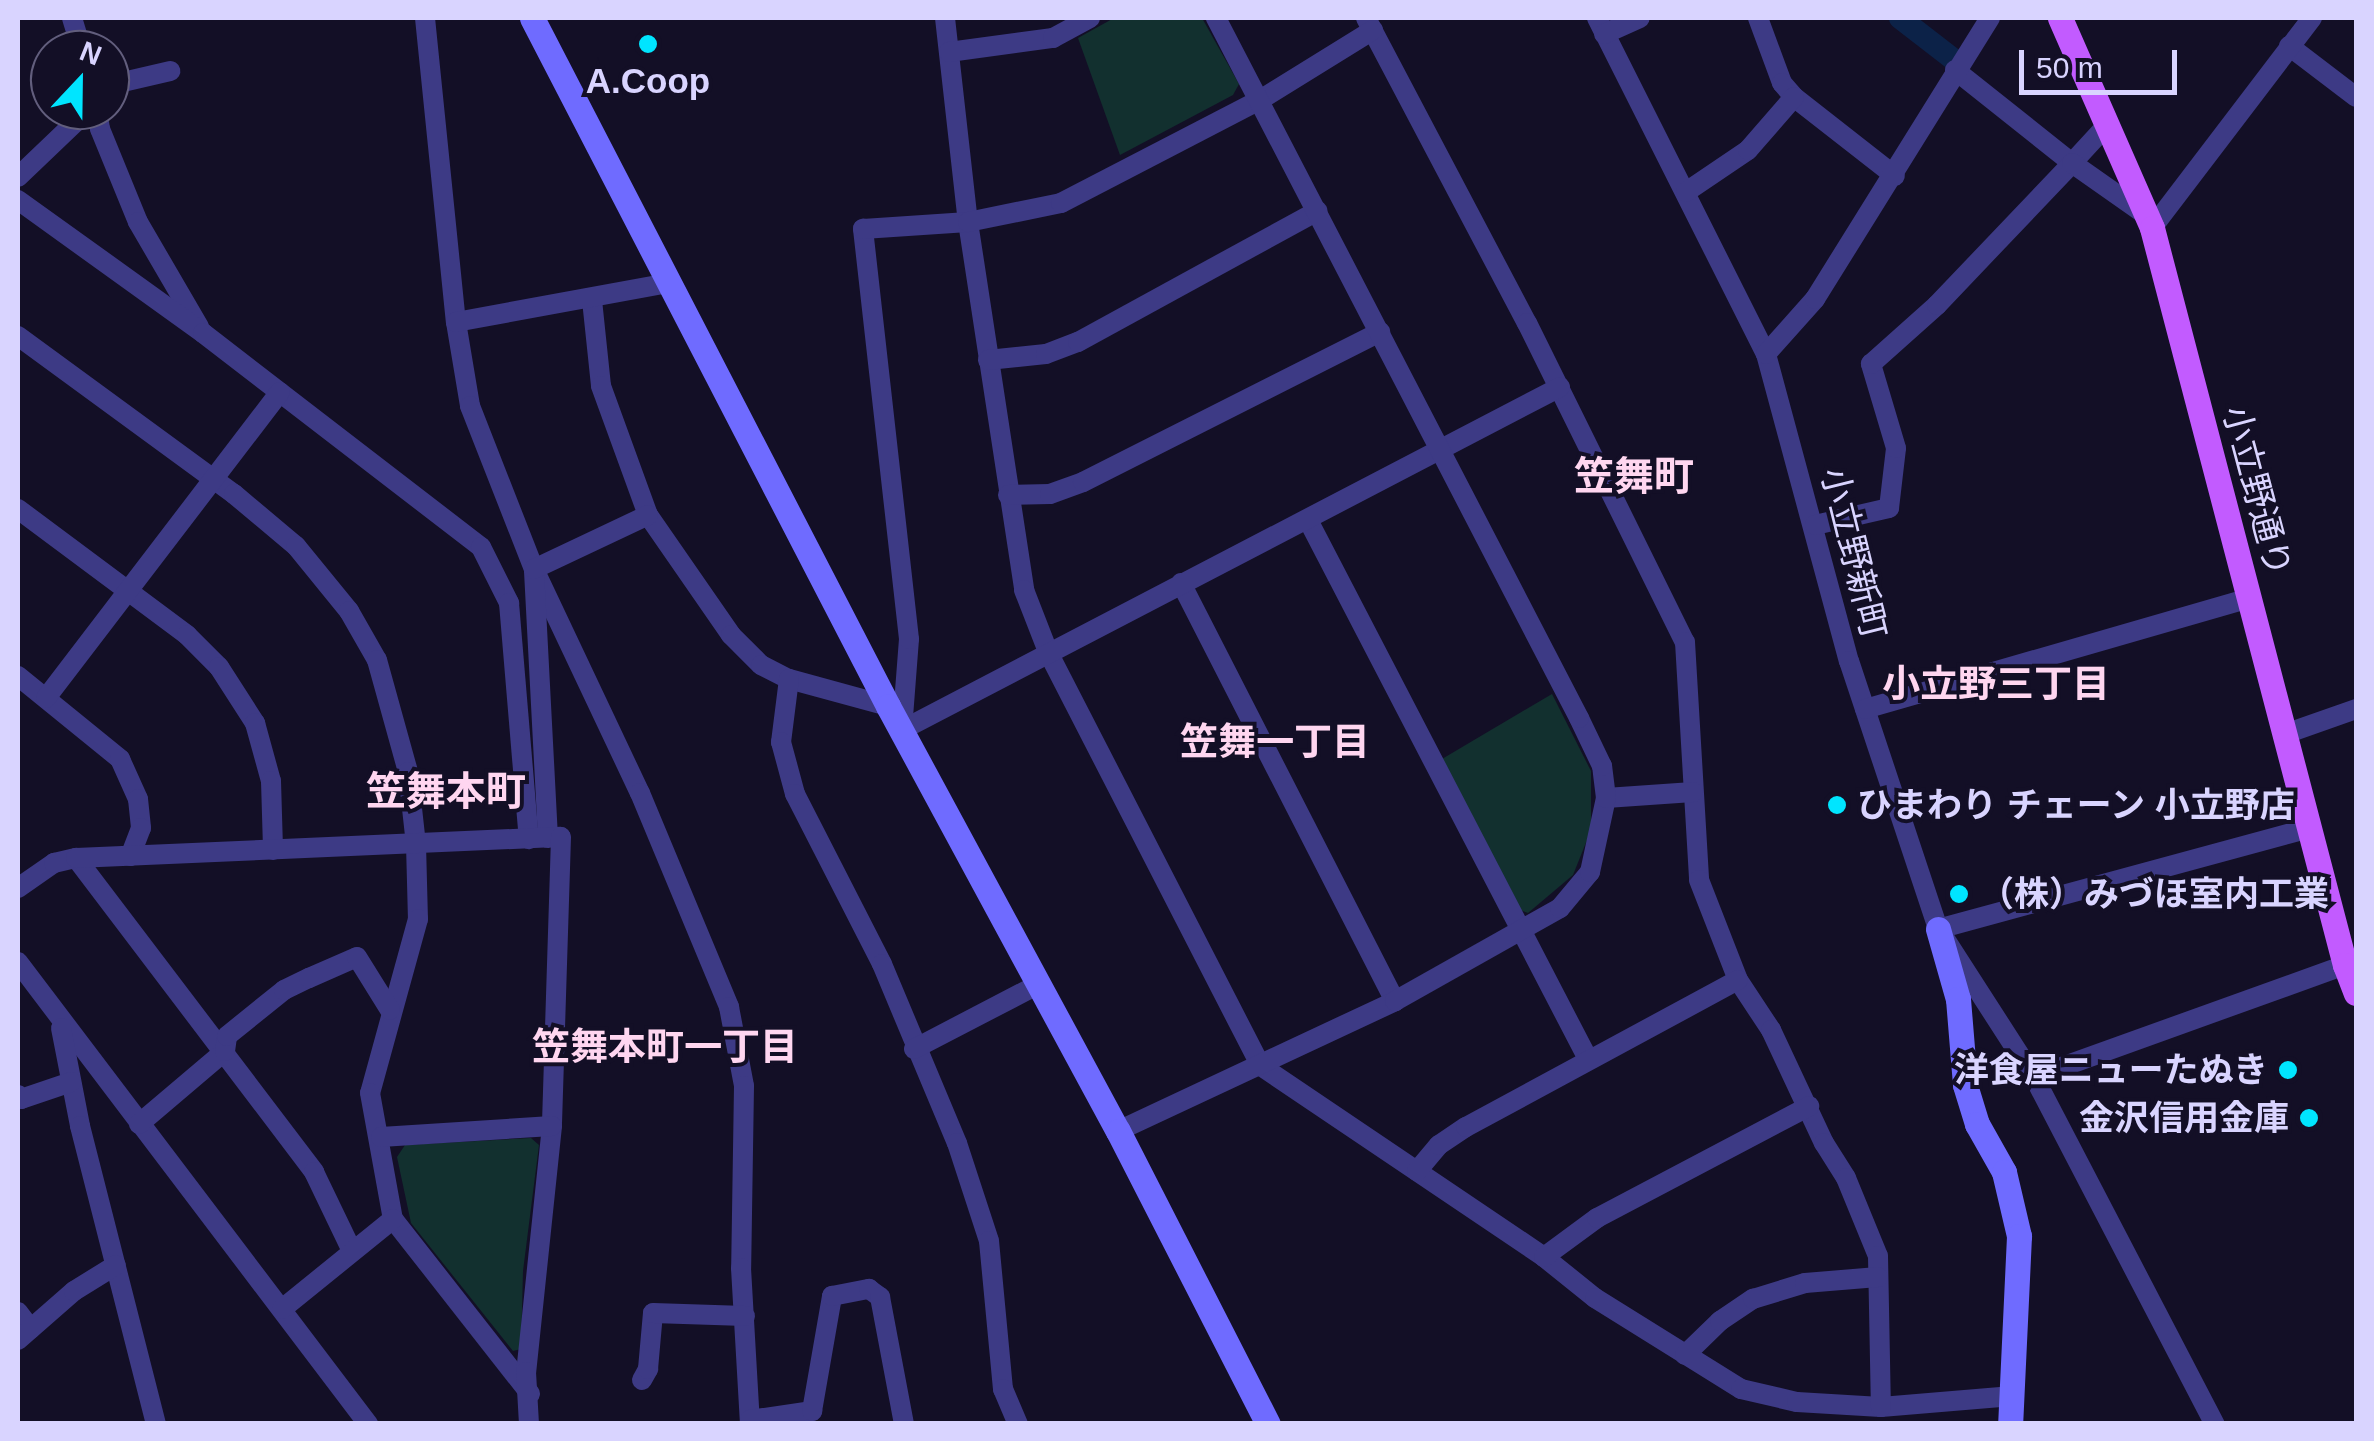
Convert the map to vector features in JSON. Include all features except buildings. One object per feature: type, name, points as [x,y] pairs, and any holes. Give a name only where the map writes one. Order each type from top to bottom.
[{"type":"main road","name":"小立野通り","points":[[2060,18],[2149,222],[2356,993]]},
{"type":"street","points":[[424,18],[456,322],[470,406],[534,568],[640,793],[728,1008],[744,1086],[745,1316],[750,1421],[812,1411],[832,1296],[870,1289],[880,1296],[904,1424]]},
{"type":"street","points":[[532,18],[888,706],[1118,1131],[1268,1424]]},
{"type":"street","points":[[945,18],[968,222],[1024,590],[1049,654],[1261,1066],[1544,1257],[1595,1298],[1741,1389],[1796,1402],[1881,1407],[2014,1396]]},
{"type":"street","points":[[949,52],[1053,38],[1090,18]]},
{"type":"street","points":[[1118,1131],[1394,1001],[1560,908],[1590,872],[1606,798],[1602,766],[1443,449],[1216,18]]},
{"type":"street","points":[[1601,26],[1640,18]]},
{"type":"street","points":[[1758,18],[1782,82],[1794,97],[1895,176]]},
{"type":"street","points":[[1766,354],[1816,299],[1990,18]]},
{"type":"street","points":[[1955,70],[2149,222],[2312,18]]},
{"type":"street","points":[[902,730],[909,639],[863,229],[968,222],[1062,202],[1260,100],[1370,24],[1560,387],[1685,642],[1699,880],[1738,980],[1771,1030],[1878,1256],[1881,1407]]},
{"type":"street","name":"小立野新町","points":[[1601,26],[1766,354],[1864,709],[1938,929],[2034,1077],[2215,1424]]},
{"type":"street","points":[[2289,46],[2356,96]]},
{"type":"street","points":[[130,81],[170,72]]},
{"type":"street","points":[[1686,192],[1748,150],[1794,97]]},
{"type":"street","points":[[1816,525],[1889,508],[1896,448],[1871,364],[1937,305],[2107,125]]},
{"type":"street","points":[[18,177],[67,130]]},
{"type":"street","points":[[100,130],[138,222],[203,334]]},
{"type":"street","points":[[18,200],[203,334],[482,547],[509,602],[539,838]]},
{"type":"street","points":[[988,360],[1046,354],[1078,342],[1317,211]]},
{"type":"street","points":[[456,322],[668,284]]},
{"type":"street","points":[[592,300],[601,386],[648,515],[731,635],[762,665],[789,679],[888,706]]},
{"type":"street","points":[[1008,496],[1050,494],[1084,482],[1380,332]]},
{"type":"street","points":[[18,336],[210,481],[234,494],[296,546],[350,611],[378,660],[408,772],[416,844],[418,919],[370,1093],[393,1220],[530,1394]]},
{"type":"street","points":[[902,730],[1560,387]]},
{"type":"street","points":[[46,698],[280,392]]},
{"type":"street","points":[[18,510],[187,635],[219,667],[255,723],[271,781],[273,850]]},
{"type":"street","points":[[534,568],[648,515]]},
{"type":"street","points":[[1308,520],[1588,1059]]},
{"type":"street","points":[[534,568],[539,838]]},
{"type":"street","points":[[1181,583],[1394,1001]]},
{"type":"street","points":[[1864,709],[2249,598]]},
{"type":"street","points":[[18,676],[120,759],[138,799],[141,828],[130,856]]},
{"type":"street","points":[[789,679],[782,742],[794,794],[882,964],[914,1049],[957,1143],[990,1241],[1003,1389],[1018,1424]]},
{"type":"street","points":[[2284,734],[2356,709]]},
{"type":"street","points":[[1606,798],[1693,792]]},
{"type":"street","points":[[2010,1424],[2019,1236],[2004,1172],[1977,1124],[1965,1084],[1958,1000],[1938,929],[2309,828]]},
{"type":"street","points":[[18,888],[54,862],[76,858],[561,837],[552,1126],[526,1372],[529,1424]]},
{"type":"street","points":[[76,858],[314,1172],[352,1250]]},
{"type":"street","points":[[139,1124],[225,1051],[227,1036],[284,990],[357,957],[390,1010]]},
{"type":"street","points":[[18,962],[368,1424]]},
{"type":"street","points":[[2034,1077],[2351,963]]},
{"type":"street","points":[[1417,1171],[1439,1145],[1466,1127],[1738,980]]},
{"type":"street","points":[[914,1049],[1039,984]]},
{"type":"street","points":[[59,1021],[156,1424]]},
{"type":"street","points":[[18,1095],[21,1099],[71,1082]]},
{"type":"street","points":[[1544,1257],[1597,1218],[1809,1106]]},
{"type":"street","points":[[381,1137],[552,1126]]},
{"type":"street","points":[[282,1309],[393,1220]]},
{"type":"street","points":[[18,1312],[24,1335],[74,1291],[116,1265]]},
{"type":"street","points":[[1685,1355],[1720,1321],[1753,1299],[1804,1282],[1878,1277]]},
{"type":"street","points":[[642,1380],[648,1368],[653,1313],[745,1316]]},
{"type":"green space","points":[[1114,18],[1202,18],[1239,84],[1233,95],[1120,155],[1078,38]]},
{"type":"green space","points":[[1552,694],[1591,771],[1591,830],[1573,875],[1528,913],[1520,910],[1442,759]]},
{"type":"green space","points":[[531,1138],[539,1145],[523,1271],[521,1349],[513,1351],[411,1223],[397,1157],[405,1145]]},
{"type":"waterway","points":[[1900,18],[1953,59]]},
{"type":"place","name":"A.Coop","points":[[648,44]]},
{"type":"place","name":"ひまわり チェーン 小立野店","points":[[1837,805]]},
{"type":"place","name":"（株）みづほ室内工業","points":[[1959,894]]},
{"type":"place","name":"洋食屋ニューたぬき","points":[[2288,1070]]},
{"type":"place","name":"金沢信用金庫","points":[[2309,1118]]},
{"type":"district","name":"笠舞町","points":[[1634,476]]},
{"type":"district","name":"小立野三丁目","points":[[1996,685]]},
{"type":"district","name":"笠舞一丁目","points":[[1275,743]]},
{"type":"district","name":"笠舞本町","points":[[446,791]]},
{"type":"district","name":"笠舞本町一丁目","points":[[665,1048]]}]
